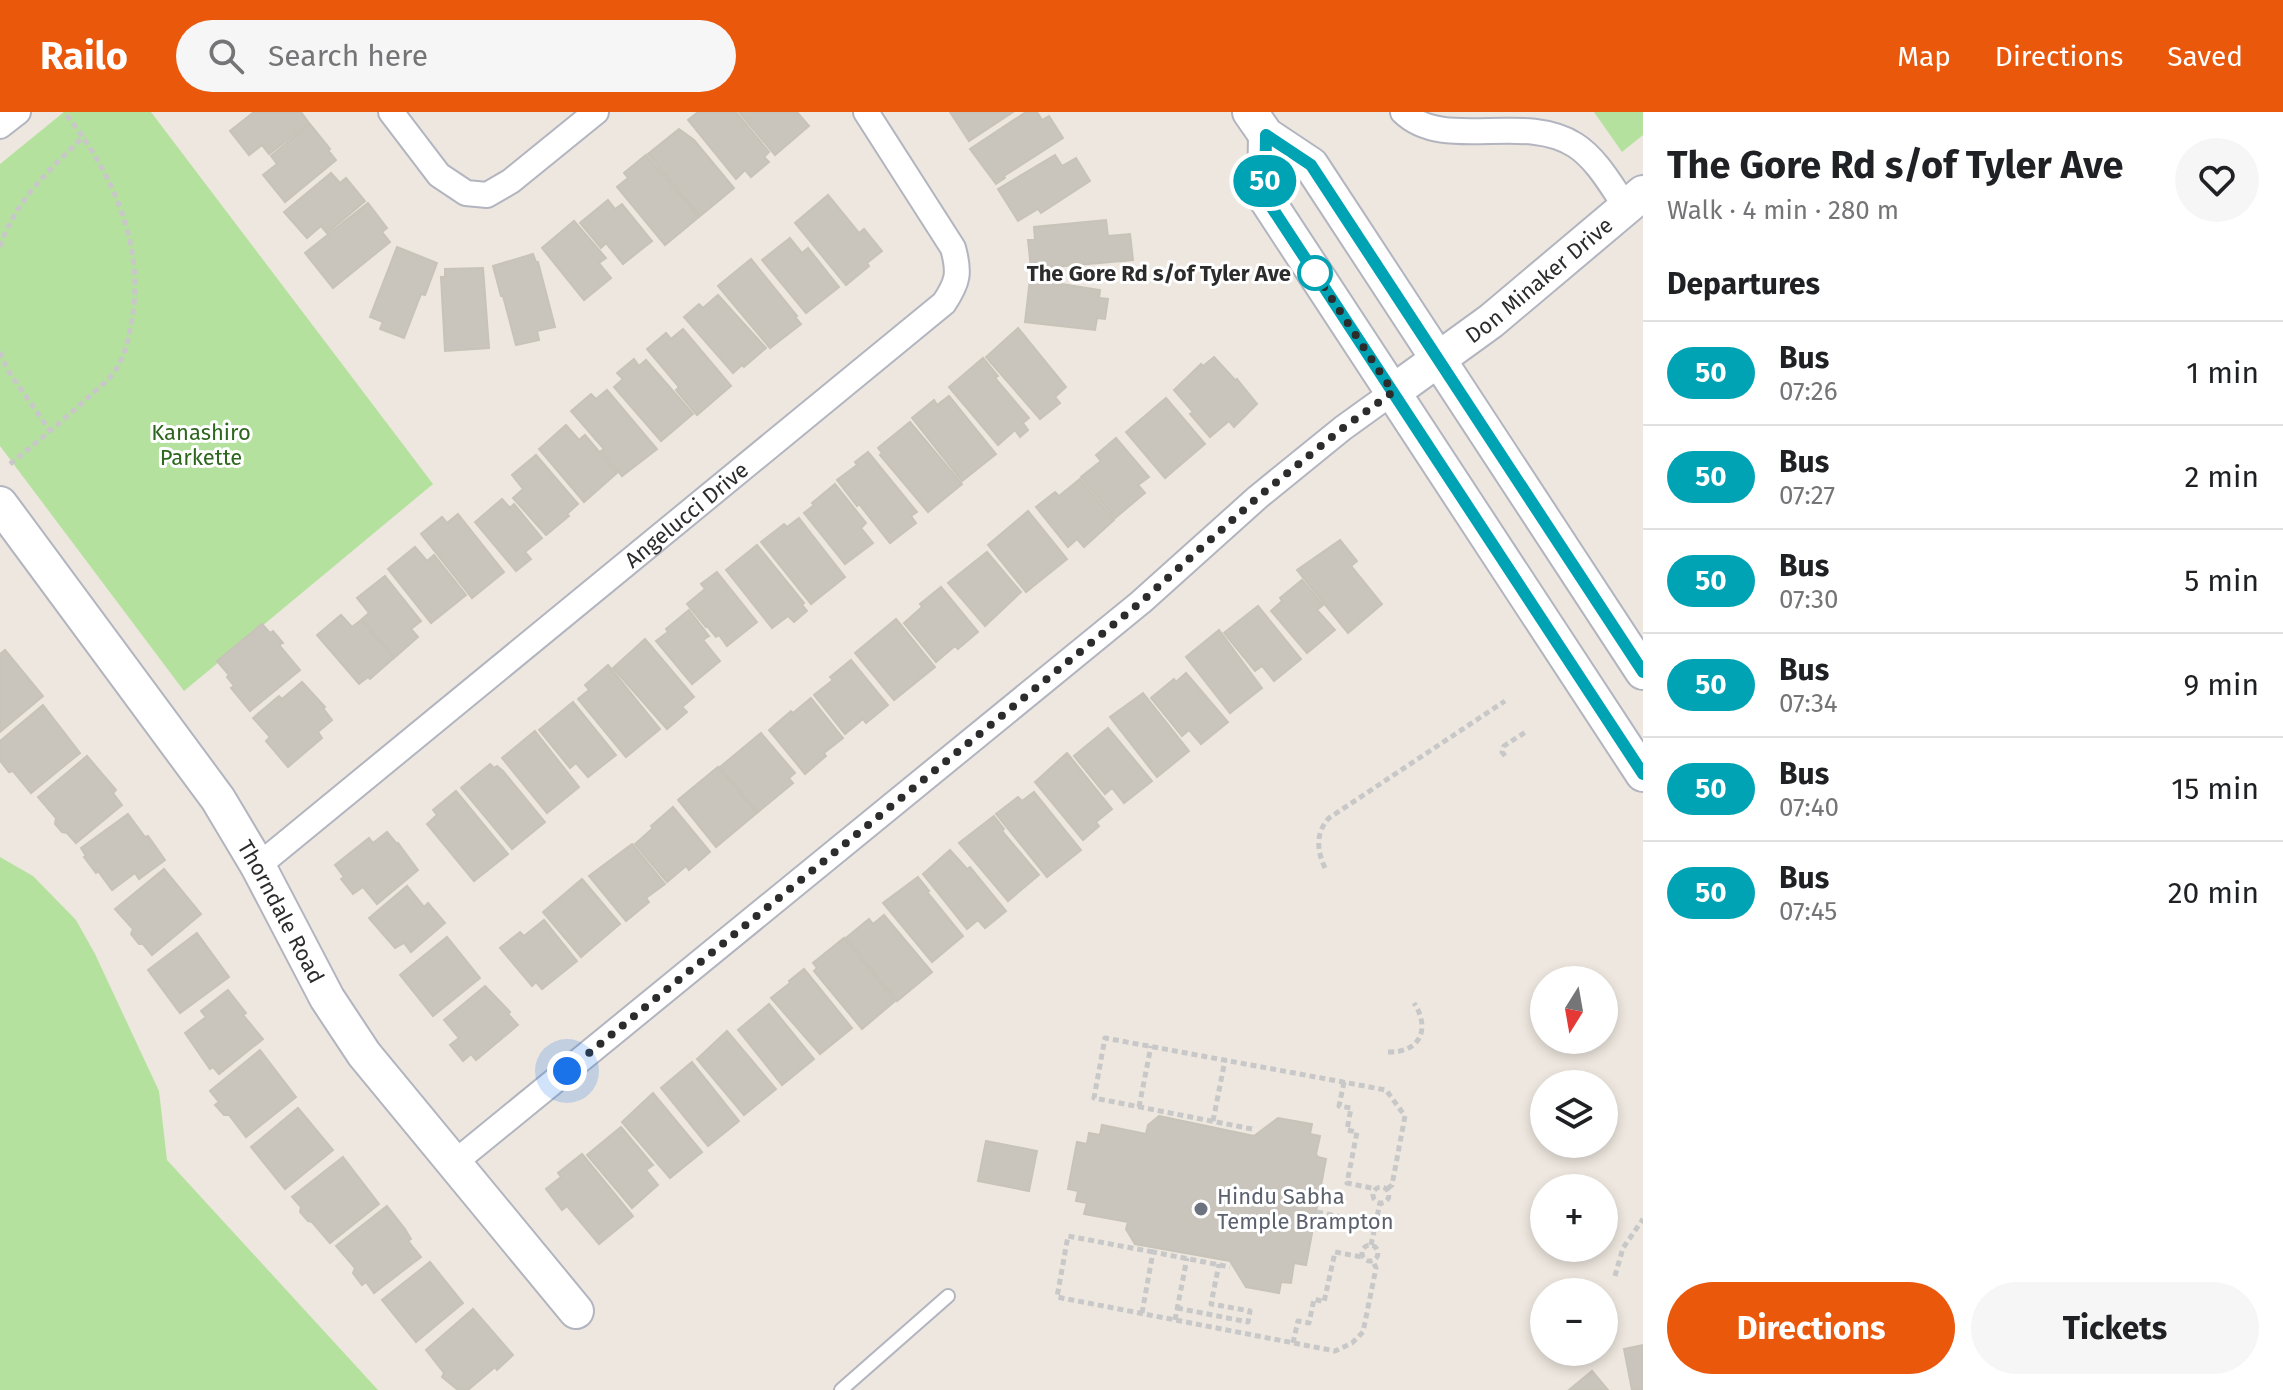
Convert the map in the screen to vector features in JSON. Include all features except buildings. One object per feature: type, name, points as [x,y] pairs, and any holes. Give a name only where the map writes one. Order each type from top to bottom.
[{"type":"main road","points":[[1258,124],[1311,165],[1643,672]]},
{"type":"main road","points":[[1258,124],[1265,197],[1643,774]]},
{"type":"main road","name":"Don Minaker Drive","points":[[1393,392],[1491,321],[1635,200]]},
{"type":"main road","name":"Thorndale Road","points":[[0,504],[218,799],[258,866],[327,998],[357,1043],[576,1311]]},
{"type":"street","points":[[0,126],[18,112]]},
{"type":"street","points":[[391,112],[439,175],[466,193],[487,195],[511,181],[596,112]]},
{"type":"street","name":"Angelucci Drive","points":[[258,866],[944,303],[954,288],[959,268],[953,248],[866,112]]},
{"type":"street","points":[[1403,112],[1412,121],[1438,131],[1519,130],[1552,134],[1577,146],[1635,200]]},
{"type":"street","points":[[454,1163],[1141,602],[1283,477],[1393,392]]},
{"type":"lane","points":[[841,1390],[948,1296]]},
{"type":"path","points":[[10,464],[114,373],[126,349],[135,306],[135,261],[121,206],[84,136],[64,112]]},
{"type":"path","points":[[0,247],[22,202],[39,180],[84,136]]},
{"type":"path","points":[[0,352],[7,369],[50,431]]},
{"type":"path","points":[[1325,868],[1318,841],[1323,824],[1329,818],[1505,701]]},
{"type":"path","points":[[1505,756],[1502,752],[1504,746],[1527,731]]},
{"type":"path","points":[[1388,1052],[1404,1050],[1422,1032],[1421,1014],[1414,1003]]},
{"type":"path","points":[[1252,1129],[1094,1098],[1105,1038],[1386,1090],[1405,1116],[1392,1185],[1387,1189]]},
{"type":"path","points":[[1139,1107],[1151,1046]]},
{"type":"path","points":[[1213,1121],[1225,1060]]},
{"type":"path","points":[[1344,1082],[1339,1106],[1351,1108],[1347,1130],[1357,1132],[1347,1183],[1387,1189],[1390,1194],[1388,1199],[1380,1203]]},
{"type":"path","points":[[1376,1189],[1373,1197],[1380,1203]]},
{"type":"path","points":[[1371,1245],[1380,1203]]},
{"type":"path","points":[[1317,1212],[1375,1224]]},
{"type":"path","points":[[1615,1276],[1623,1248],[1643,1219]]},
{"type":"path","points":[[1230,1267],[1068,1236],[1057,1297],[1335,1351],[1352,1343],[1363,1332],[1376,1268],[1373,1261]]},
{"type":"path","points":[[1362,1257],[1363,1248],[1371,1245]]},
{"type":"path","points":[[1293,1343],[1298,1321],[1309,1323],[1314,1299],[1324,1302],[1335,1252],[1373,1261],[1378,1253],[1371,1245]]},
{"type":"path","points":[[1142,1313],[1153,1252]]},
{"type":"path","points":[[1175,1320],[1187,1258]]},
{"type":"path","points":[[1177,1308],[1248,1322],[1250,1311],[1211,1304],[1219,1264]]},
{"type":"green space","name":"Kanashiro Parkette","points":[[64,112],[151,112],[433,484],[184,691],[0,446],[0,164]]},
{"type":"green space","points":[[1594,112],[1643,112],[1643,135],[1622,152]]},
{"type":"green space","points":[[0,857],[33,876],[76,920],[95,954],[159,1091],[167,1160],[378,1390],[0,1390]]},
{"type":"bus line","name":"50","points":[[1643,672],[1311,165],[1266,135],[1265,197],[1643,774]]},
{"type":"place","name":"The Gore Rd s/of Tyler Ave","points":[[1315,273]]},
{"type":"place","name":"Hindu Sabha Temple Brampton","points":[[1201,1209]]},
{"type":"route","points":[[567,1071],[1141,602],[1258,497],[1393,392],[1309,264],[1315,273]]}]
